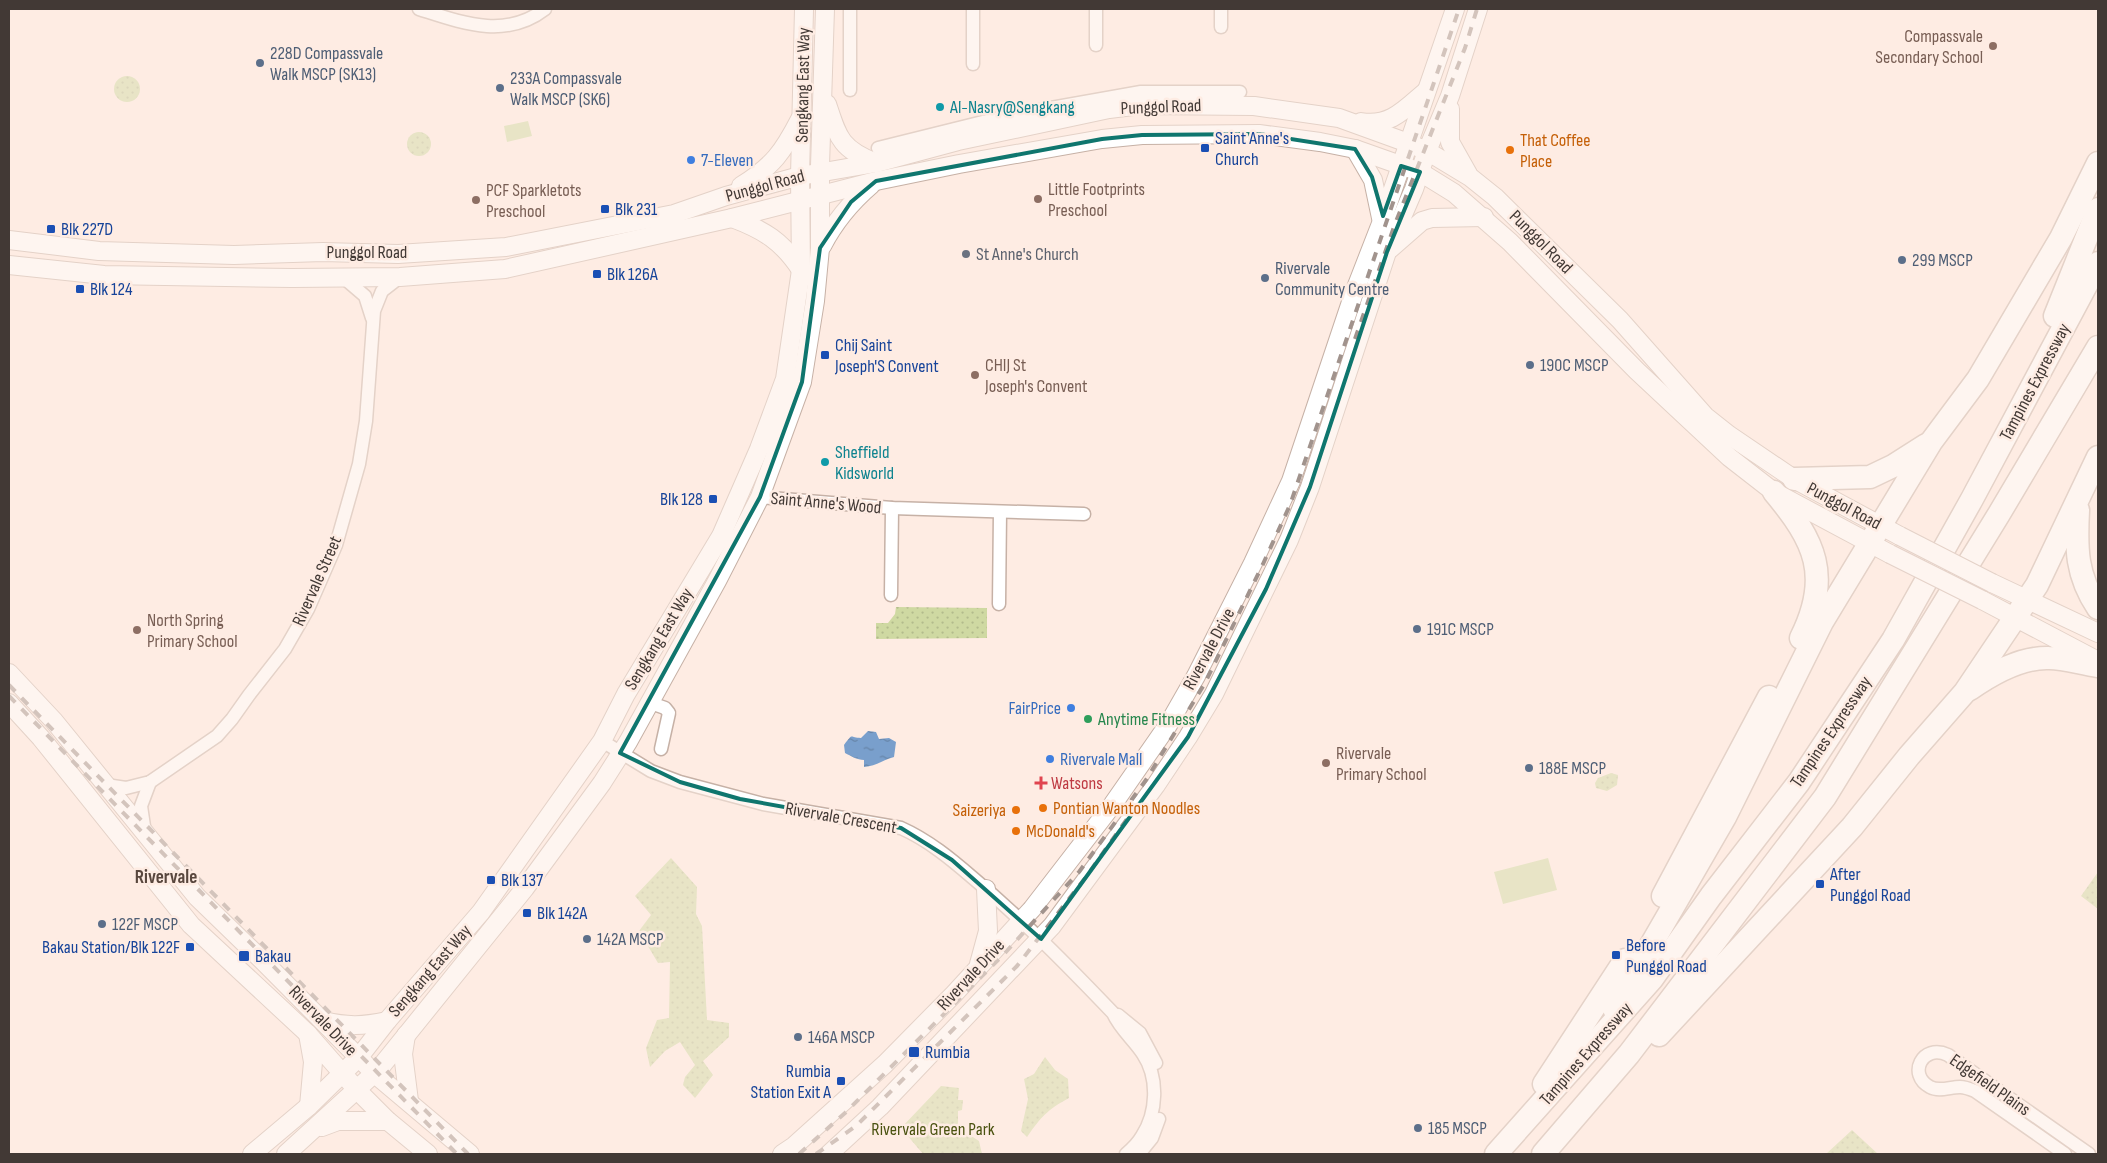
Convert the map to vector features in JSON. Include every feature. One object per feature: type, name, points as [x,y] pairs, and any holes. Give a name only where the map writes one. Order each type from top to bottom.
[{"type":"highway","points":[[1596,1040],[1725,817],[1766,738],[1822,622],[1931,442],[1978,379],[2061,238],[2098,163]]},
{"type":"highway","points":[[2043,364],[2042,348],[2098,209]]},
{"type":"highway","name":"Tampines Expressway","points":[[1498,1153],[1552,1094],[1596,1040],[1652,979],[1711,896],[1799,782],[1893,640],[1972,499],[2098,262]]},
{"type":"highway","name":"Tampines Expressway","points":[[1543,1154],[1629,1054],[1825,797],[1999,514],[2098,347]]},
{"type":"highway","points":[[1794,479],[1870,477],[1893,466],[1931,442]]},
{"type":"highway","points":[[1629,1054],[1662,1033],[1708,984],[1852,827],[1909,756],[1965,692],[2037,584],[2098,457]]},
{"type":"highway","points":[[1498,1153],[1646,927],[1809,620],[1817,590],[1817,567],[1811,545],[1797,520],[1774,492]]},
{"type":"highway","points":[[2078,502],[2078,564],[2088,592],[2098,608]]},
{"type":"highway","points":[[1965,692],[1978,683],[2021,662],[2035,658],[2051,657],[2098,666]]},
{"type":"highway","points":[[1782,702],[1786,666]]},
{"type":"highway","points":[[1718,790],[1766,738]]},
{"type":"main road","name":"Sengkang East Way","points":[[252,1154],[309,1106],[359,1057],[387,1021],[481,912],[602,741],[626,694],[721,536],[785,379],[801,270],[800,176],[804,9]]},
{"type":"main road","name":"Sengkang East Way","points":[[286,1154],[375,1074],[525,888],[602,783],[717,581],[760,497],[802,382],[815,300],[820,248],[820,173],[825,9]]},
{"type":"main road","name":"Rivervale Drive","points":[[782,1154],[794,1146],[885,1064],[1022,920],[1070,862],[1168,725],[1208,653],[1265,539],[1290,481],[1455,9]]},
{"type":"main road","points":[[1470,177],[1450,142],[1448,126],[1450,96],[1478,9]]},
{"type":"main road","points":[[1339,118],[1367,123],[1397,117],[1427,91]]},
{"type":"main road","points":[[823,94],[836,131],[845,146],[858,156],[877,155]]},
{"type":"main road","name":"Rivervale Drive","points":[[829,1154],[880,1107],[1041,940],[1088,879],[1188,737],[1218,685],[1281,557],[1310,487],[1387,252],[1450,96]]},
{"type":"main road","name":"Punggol Road","points":[[9,240],[99,251],[234,255],[323,252],[398,254],[506,247],[674,214],[726,196],[800,176],[820,173],[877,155],[1013,122],[1109,109],[1141,98],[1225,99],[1254,106],[1339,118],[1408,142],[1427,151],[1470,177],[1495,197],[1620,320],[1705,416],[1729,435],[1875,535]]},
{"type":"main road","points":[[726,196],[773,163],[786,145],[802,114]]},
{"type":"main road","name":"Punggol Road","points":[[9,265],[104,275],[344,278],[400,277],[505,269],[732,218],[876,181],[1012,154],[1102,139],[1142,135],[1259,134],[1355,148],[1420,172],[1454,193],[1484,218],[1694,426],[1729,457],[1774,492],[1875,535],[2022,608],[2098,634]]},
{"type":"main road","points":[[1355,148],[1373,180],[1382,221]]},
{"type":"main road","points":[[820,248],[851,202],[876,181]]},
{"type":"main road","points":[[1387,252],[1422,222],[1432,218],[1447,216],[1484,218]]},
{"type":"main road","points":[[732,218],[761,229],[790,252],[801,270]]},
{"type":"main road","name":"Punggol Road","points":[[2022,608],[2098,661]]},
{"type":"main road","name":"Rivervale Drive","points":[[9,674],[54,721],[197,897],[324,1021],[375,1074],[470,1154]]},
{"type":"main road","name":"Rivervale Drive","points":[[9,703],[40,738],[191,925],[308,1033],[388,1121],[428,1154]]},
{"type":"main road","points":[[979,967],[988,931],[986,889]]},
{"type":"main road","points":[[324,1021],[346,1026],[367,1025],[387,1021]]},
{"type":"main road","points":[[308,1033],[313,1062],[309,1106]]},
{"type":"main road","points":[[406,1035],[403,1054],[408,1101]]},
{"type":"main road","points":[[314,1130],[338,1120],[388,1121]]},
{"type":"street","points":[[419,9],[483,27],[513,23],[545,9]]},
{"type":"street","points":[[850,9],[850,90]]},
{"type":"street","points":[[973,9],[973,64]]},
{"type":"street","points":[[1096,9],[1096,45]]},
{"type":"street","points":[[1221,9],[1221,28]]},
{"type":"street","points":[[1225,99],[1240,92]]},
{"type":"street","name":"Rivervale Street","points":[[106,784],[126,788],[150,782],[217,736],[285,649],[308,608],[336,545],[359,464],[366,421],[376,302],[386,287],[400,277]]},
{"type":"street","name":"Rivervale Street","points":[[344,278],[365,296],[373,323]]},
{"type":"street","name":"Saint Anne's Wood","points":[[760,497],[892,508],[1084,514]]},
{"type":"street","name":"Saint Anne's Wood","points":[[891,595],[892,508]]},
{"type":"street","points":[[999,604],[1000,512]]},
{"type":"street","points":[[648,702],[665,708],[669,713],[661,749]]},
{"type":"street","name":"Rivervale Crescent","points":[[602,741],[651,771],[672,779],[740,799],[901,828],[920,836],[1022,920],[1113,1013],[1129,1023],[1146,1041],[1160,1076],[1161,1098],[1159,1118],[1152,1138],[1139,1154]]},
{"type":"street","points":[[146,836],[141,806],[150,782]]},
{"type":"street","name":"Rivervale Crescent","points":[[1113,1013],[1116,1021],[1144,1056],[1153,1080],[1152,1110],[1149,1124],[1141,1138],[1126,1154]]},
{"type":"street","name":"Edgefield Plains","points":[[2065,1154],[1975,1091],[1963,1087],[1935,1089],[1926,1084],[1919,1073],[1921,1059],[1931,1052],[1942,1052],[1948,1055],[2089,1154]]},
{"type":"highlighted area","points":[[1259,134],[1355,149],[1372,177],[1383,216],[1401,166],[1420,172],[1387,252],[1310,487],[1266,589],[1188,737],[1041,939],[952,860],[901,828],[740,799],[680,782],[620,753],[760,497],[802,382],[820,248],[851,202],[876,181],[1102,139],[1142,135]]},
{"type":"green space","points":[[127,76],[136,80],[140,89],[136,98],[127,102],[118,98],[114,89],[118,80]]},
{"type":"green space","points":[[528,121],[532,136],[507,142],[504,126]]},
{"type":"green space","points":[[419,132],[428,135],[431,144],[428,153],[419,156],[410,153],[407,144],[410,135]]},
{"type":"green space","points":[[896,607],[987,608],[987,638],[876,639],[876,623],[888,623],[895,614]]},
{"type":"green space","points":[[1611,773],[1618,775],[1617,785],[1607,791],[1596,788],[1595,783],[1598,778]]},
{"type":"green space","points":[[671,858],[697,887],[696,914],[702,926],[707,1020],[729,1023],[729,1037],[703,1061],[713,1075],[695,1098],[683,1085],[685,1077],[695,1065],[680,1042],[665,1051],[650,1067],[646,1048],[657,1020],[669,1018],[670,962],[658,963],[639,931],[651,915],[635,896]]},
{"type":"green space","points":[[1548,858],[1557,890],[1503,904],[1494,872]]},
{"type":"green space","points":[[2098,872],[2098,909],[2081,896]]},
{"type":"green space","points":[[1045,1057],[1055,1070],[1068,1079],[1069,1098],[1055,1106],[1045,1115],[1027,1137],[1021,1131],[1028,1099],[1024,1079],[1034,1074]]},
{"type":"green space","name":"Rivervale Green Park","points":[[941,1086],[959,1088],[958,1100],[963,1100],[962,1110],[958,1111],[958,1125],[964,1125],[965,1132],[979,1141],[982,1154],[923,1154],[901,1128]]},
{"type":"green space","points":[[1852,1130],[1878,1154],[1826,1154]]},
{"type":"water","points":[[868,731],[876,732],[879,739],[889,738],[896,742],[894,757],[864,767],[864,760],[856,759],[845,753],[844,745],[849,738],[861,738]]},
{"type":"railway","points":[[799,1154],[845,1113],[1004,954],[1079,872],[1146,780],[1205,683],[1290,505],[1459,9]]},
{"type":"railway","points":[[1355,339],[1395,224],[1465,48],[1477,9]]},
{"type":"railway","points":[[9,685],[468,1154]]},
{"type":"railway","points":[[9,696],[457,1154]]},
{"type":"railway","points":[[816,1154],[856,1126],[1017,966],[1086,877],[1139,802]]},
{"type":"place","name":"Compassvale Secondary School","points":[[1993,46]]},
{"type":"place","name":"228D Compassvale Walk MSCP (SK13)","points":[[260,63]]},
{"type":"place","name":"233A Compassvale Walk MSCP (SK6)","points":[[500,88]]},
{"type":"place","name":"Al-Nasry@Sengkang","points":[[940,107]]},
{"type":"place","name":"Saint Anne's Church","points":[[1205,148]]},
{"type":"place","name":"That Coffee Place","points":[[1510,150]]},
{"type":"place","name":"7-Eleven","points":[[691,160]]},
{"type":"place","name":"Little Footprints Preschool","points":[[1038,199]]},
{"type":"place","name":"PCF Sparkletots Preschool","points":[[476,200]]},
{"type":"place","name":"Blk 231","points":[[605,209]]},
{"type":"place","name":"Blk 227D","points":[[51,229]]},
{"type":"place","name":"St Anne's Church","points":[[966,254]]},
{"type":"place","name":"299 MSCP","points":[[1902,260]]},
{"type":"place","name":"Blk 126A","points":[[597,274]]},
{"type":"place","name":"Rivervale Community Centre","points":[[1265,278]]},
{"type":"place","name":"Blk 124","points":[[80,289]]},
{"type":"place","name":"Chij Saint Joseph'S Convent","points":[[825,355]]},
{"type":"place","name":"190C MSCP","points":[[1530,365]]},
{"type":"place","name":"CHIJ St Joseph's Convent","points":[[975,375]]},
{"type":"place","name":"Sheffield Kidsworld","points":[[825,462]]},
{"type":"place","name":"Blk 128","points":[[713,499]]},
{"type":"place","name":"191C MSCP","points":[[1417,629]]},
{"type":"place","name":"North Spring Primary School","points":[[137,630]]},
{"type":"place","name":"FairPrice","points":[[1071,708]]},
{"type":"place","name":"Anytime Fitness","points":[[1088,719]]},
{"type":"place","name":"Rivervale Mall","points":[[1050,759]]},
{"type":"place","name":"Rivervale Primary School","points":[[1326,763]]},
{"type":"place","name":"188E MSCP","points":[[1529,768]]},
{"type":"place","name":"Watsons","points":[[1041,783]]},
{"type":"place","name":"Pontian Wanton Noodles","points":[[1043,808]]},
{"type":"place","name":"Saizeriya","points":[[1016,810]]},
{"type":"place","name":"McDonald's","points":[[1016,831]]},
{"type":"place","name":"Blk 137","points":[[491,880]]},
{"type":"place","name":"After Punggol Road","points":[[1820,884]]},
{"type":"place","name":"Blk 142A","points":[[527,913]]},
{"type":"place","name":"122F MSCP","points":[[102,924]]},
{"type":"place","name":"142A MSCP","points":[[587,939]]},
{"type":"place","name":"Bakau Station/Blk 122F","points":[[190,947]]},
{"type":"place","name":"Before Punggol Road","points":[[1616,955]]},
{"type":"place","name":"Bakau","points":[[244,956]]},
{"type":"place","name":"146A MSCP","points":[[798,1037]]},
{"type":"place","name":"Rumbia","points":[[914,1052]]},
{"type":"place","name":"Rumbia Station Exit A","points":[[841,1081]]},
{"type":"place","name":"185 MSCP","points":[[1418,1128]]},
{"type":"district","name":"Rivervale","points":[[166,877]]}]
